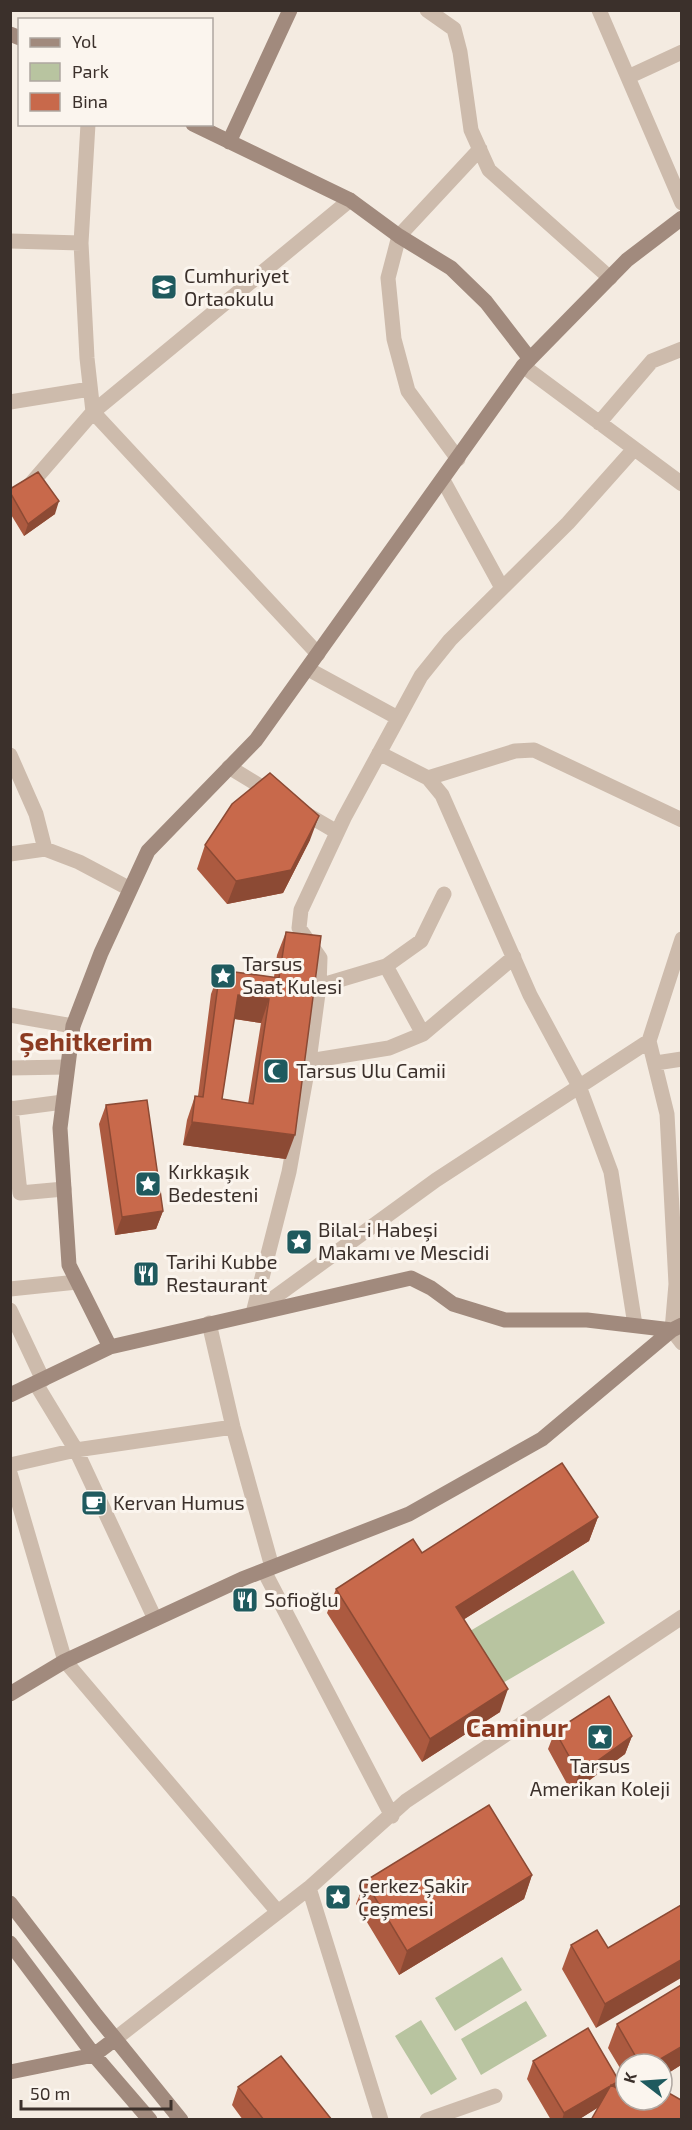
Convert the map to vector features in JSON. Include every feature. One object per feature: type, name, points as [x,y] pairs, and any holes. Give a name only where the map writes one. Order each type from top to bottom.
[{"type":"street","points":[[230,142],[290,10]]},
{"type":"street","points":[[427,10],[454,29],[460,51],[471,130],[489,170],[610,278]]},
{"type":"street","points":[[599,10],[681,203]]},
{"type":"street","points":[[628,77],[681,52]]},
{"type":"street","points":[[88,126],[81,243],[93,412],[318,654]]},
{"type":"street","points":[[197,126],[350,201],[458,275],[486,302],[526,362],[599,423],[681,484]]},
{"type":"street","points":[[458,459],[408,391],[397,349],[388,278],[399,236],[480,149]]},
{"type":"street","points":[[10,498],[29,486],[93,412],[350,201]]},
{"type":"street","points":[[110,1347],[69,1264],[60,1128],[73,1026],[147,851],[256,740],[526,362],[627,260],[681,218]]},
{"type":"street","points":[[10,241],[81,243]]},
{"type":"street","points":[[599,423],[652,361],[681,349]]},
{"type":"street","points":[[10,402],[90,389]]},
{"type":"street","points":[[253,1313],[289,1172],[309,1061],[319,986],[320,958],[299,928],[301,910],[337,832],[421,676],[450,640],[568,523],[634,449]]},
{"type":"street","points":[[443,480],[502,588]]},
{"type":"street","points":[[308,669],[398,718]]},
{"type":"street","points":[[428,778],[514,751],[534,750],[681,820]]},
{"type":"street","points":[[379,753],[428,778],[442,795],[530,995],[579,1086],[611,1173],[635,1325]]},
{"type":"street","points":[[10,755],[36,814],[45,849]]},
{"type":"street","points":[[229,767],[337,832]]},
{"type":"street","points":[[10,854],[45,849],[79,862],[130,889]]},
{"type":"street","points":[[319,986],[386,966],[421,941],[444,894]]},
{"type":"street","points":[[681,939],[650,1041],[667,1114],[677,1327],[681,1343]]},
{"type":"street","points":[[309,1061],[389,1048],[423,1034],[514,957]]},
{"type":"street","points":[[386,966],[423,1034]]},
{"type":"street","points":[[10,1015],[73,1026]]},
{"type":"street","points":[[253,1313],[436,1180],[650,1041]]},
{"type":"street","points":[[656,1062],[681,1059]]},
{"type":"street","points":[[10,1068],[68,1067]]},
{"type":"street","points":[[63,1102],[11,1108],[20,1193],[64,1189]]},
{"type":"street","points":[[10,1395],[110,1347],[411,1278],[431,1288],[453,1304],[505,1320],[587,1320],[677,1327]]},
{"type":"street","points":[[10,1290],[77,1282]]},
{"type":"street","points":[[10,1310],[39,1382],[76,1450],[155,1619]]},
{"type":"street","points":[[209,1323],[268,1569],[392,1816]]},
{"type":"street","points":[[10,1694],[65,1661],[155,1619],[268,1569],[409,1514],[542,1439],[677,1327]]},
{"type":"street","points":[[10,1465],[76,1450],[233,1427]]},
{"type":"street","points":[[10,1473],[65,1661],[278,1912]]},
{"type":"street","points":[[10,2072],[94,2055],[309,1888],[392,1816],[406,1801],[681,1617]]},
{"type":"street","points":[[309,1888],[381,2120]]},
{"type":"street","points":[[10,1903],[181,2120]]},
{"type":"street","points":[[10,1943],[94,2055],[150,2120]]},
{"type":"street","points":[[427,2120],[495,2096]]},
{"type":"green space","points":[[573,1570],[605,1623],[496,1687],[465,1634]]},
{"type":"green space","points":[[502,1957],[522,1990],[455,2031],[435,1998]]},
{"type":"green space","points":[[526,2001],[547,2036],[481,2075],[461,2039]]},
{"type":"green space","points":[[421,2020],[457,2079],[431,2095],[395,2036]]},
{"type":"building","points":[[38,472],[59,501],[28,524],[10,489]]},
{"type":"building","points":[[270,773],[319,816],[291,870],[236,881],[205,845],[232,804]]},
{"type":"building","name":"Tarsus Ulu Camii","points":[[286,932],[321,936],[295,1135],[192,1122],[195,1096],[203,1097],[220,970],[279,978]],"holes":[[[238,995],[269,999],[253,1104],[222,1099]]]},
{"type":"building","points":[[147,1100],[163,1211],[122,1217],[106,1105]]},
{"type":"building","points":[[562,1463],[598,1517],[456,1607],[508,1689],[430,1739],[336,1589],[413,1539],[422,1553]]},
{"type":"building","points":[[609,1696],[632,1736],[579,1774],[555,1731]]},
{"type":"building","points":[[489,1805],[532,1875],[407,1951],[365,1881]]},
{"type":"building","points":[[681,1905],[681,1960],[605,2004],[571,1945],[597,1930],[608,1948]]},
{"type":"building","points":[[681,1985],[681,2047],[672,2052],[633,2052],[617,2024]]},
{"type":"building","points":[[588,2028],[614,2072],[614,2084],[564,2113],[533,2061]]},
{"type":"building","points":[[281,2056],[332,2120],[264,2120],[238,2087]]},
{"type":"building","points":[[611,2085],[614,2087],[614,2112],[674,2112],[674,2096],[681,2100],[681,2120],[591,2120]]},
{"type":"place","name":"Cumhuriyet Ortaokulu","points":[[164,287]]},
{"type":"place","name":"Tarsus Saat Kulesi","points":[[223,976]]},
{"type":"place","name":"Tarsus Ulu Camii","points":[[276,1071]]},
{"type":"place","name":"Kırkkaşık Bedesteni","points":[[148,1184]]},
{"type":"place","name":"Bilal-i Habeşi Makamı ve Mescidi","points":[[299,1242]]},
{"type":"place","name":"Tarihi Kubbe Restaurant","points":[[146,1274]]},
{"type":"place","name":"Kervan Humus","points":[[94,1503]]},
{"type":"place","name":"Sofioğlu","points":[[245,1600]]},
{"type":"place","name":"Tarsus Amerikan Koleji","points":[[600,1737]]},
{"type":"place","name":"Çerkez Şakir Çeşmesi","points":[[338,1897]]},
{"type":"district","name":"Şehitkerim","points":[[86,1042]]},
{"type":"district","name":"Caminur","points":[[517,1728]]}]
